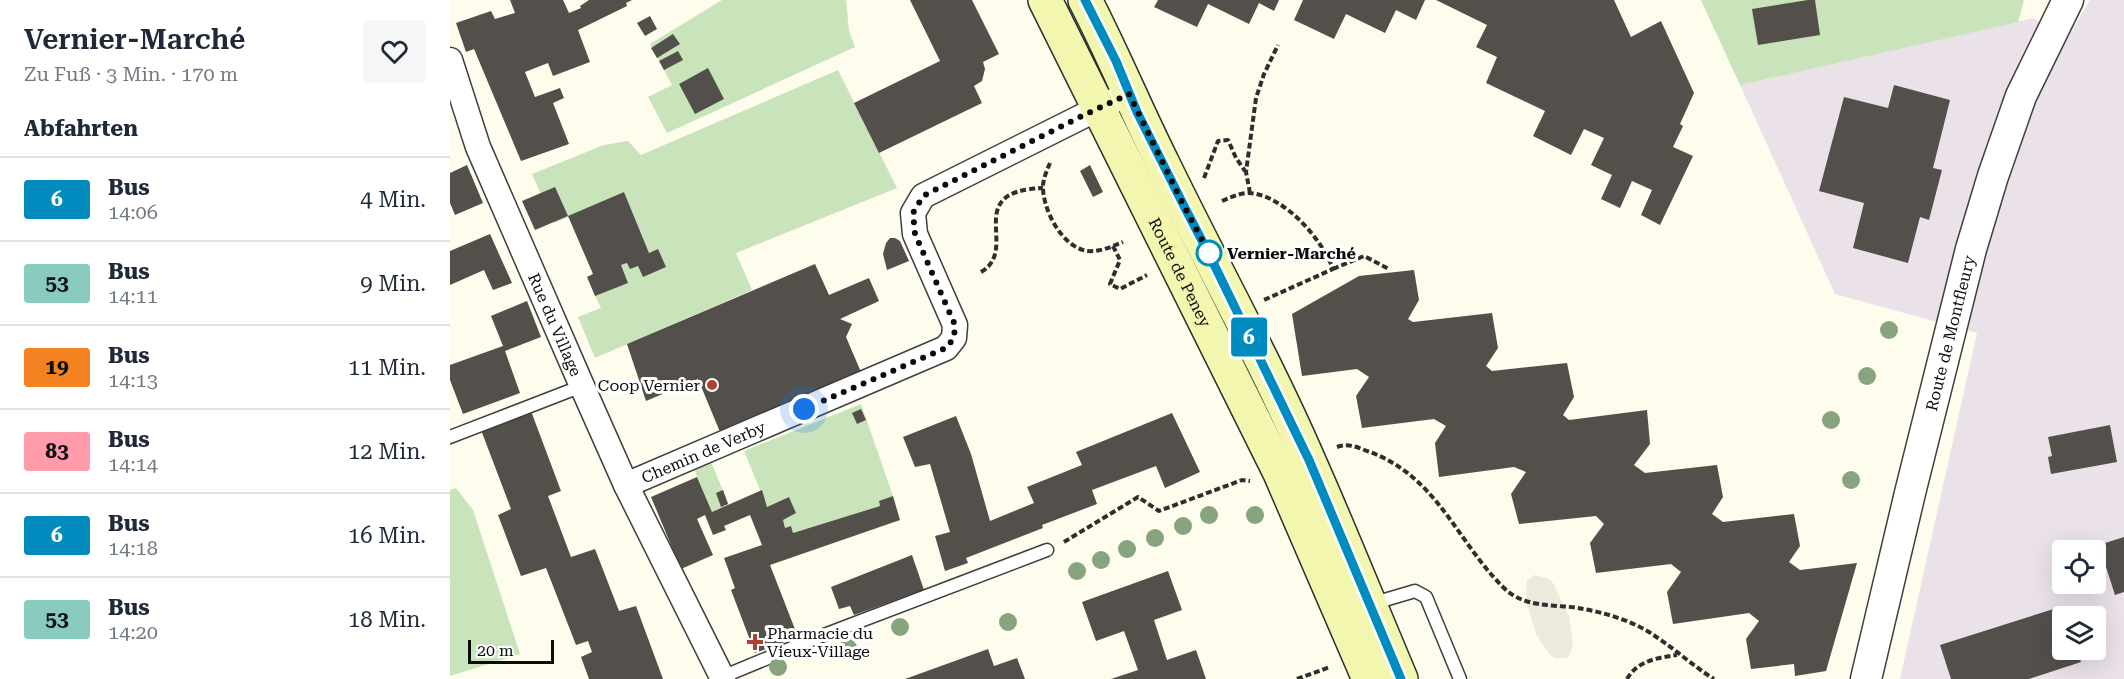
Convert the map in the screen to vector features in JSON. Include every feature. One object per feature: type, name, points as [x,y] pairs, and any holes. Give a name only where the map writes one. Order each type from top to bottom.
[{"type":"main road","name":"Route de Peney","points":[[1045,0],[1280,473],[1369,679]]},
{"type":"main road","name":"Route de Peney","points":[[1085,0],[1309,460],[1401,679]]},
{"type":"street","name":"Route de Montfleury","points":[[1866,679],[1929,418],[1981,218],[2021,96],[2068,0]]},
{"type":"street","name":"Rue du Village","points":[[450,60],[478,147],[582,386],[627,485],[723,678]]},
{"type":"street","name":"Chemin de Verby","points":[[627,485],[946,348],[954,338],[955,325],[915,234],[913,213],[923,196],[1129,94]]},
{"type":"lane","points":[[450,437],[582,386]]},
{"type":"lane","points":[[723,678],[816,639],[1047,550]]},
{"type":"lane","points":[[1370,605],[1415,591],[1426,597],[1460,679]]},
{"type":"path","points":[[1250,193],[1246,172],[1256,98],[1264,74],[1278,45]]},
{"type":"path","points":[[1209,165],[1218,141],[1228,140],[1236,158],[1246,172]]},
{"type":"path","points":[[1054,155],[1045,174],[1043,188],[1048,211],[1057,229],[1069,244],[1085,250],[1099,251],[1123,242]]},
{"type":"path","points":[[981,272],[993,262],[996,253],[997,212],[1002,200],[1024,188],[1043,188]]},
{"type":"path","points":[[1222,201],[1238,194],[1250,193],[1266,197],[1278,204],[1298,219],[1319,242],[1333,269]]},
{"type":"path","points":[[1113,246],[1120,260],[1110,284],[1120,289],[1145,276]]},
{"type":"path","points":[[1258,303],[1364,256],[1389,269]]},
{"type":"path","points":[[1335,448],[1352,445],[1402,468],[1429,491],[1476,556],[1508,592],[1526,601],[1546,606],[1575,607],[1615,618],[1654,635],[1678,655],[1714,679]]},
{"type":"path","points":[[1069,540],[1138,497],[1159,511],[1242,480],[1258,481]]},
{"type":"path","points":[[1627,679],[1641,664],[1652,659],[1678,655]]},
{"type":"path","points":[[1297,679],[1336,664]]},
{"type":"shaded area","points":[[2090,0],[2124,0],[2124,679],[1900,679],[1977,333],[1835,294],[1740,85],[2034,18],[2063,45]]},
{"type":"shaded area","points":[[1534,575],[1547,578],[1553,583],[1569,616],[1573,645],[1566,658],[1555,658],[1549,654],[1536,634],[1526,601],[1527,581]]},
{"type":"green space","points":[[722,0],[846,0],[849,31],[855,47],[667,133],[648,97],[672,85],[650,44]]},
{"type":"green space","points":[[1701,0],[2024,0],[2018,22],[1740,85]]},
{"type":"green space","points":[[838,70],[897,188],[736,253],[752,290],[595,358],[578,317],[601,308],[595,296],[621,265],[627,263],[630,269],[638,266],[644,276],[665,267],[658,250],[649,253],[624,192],[554,223],[532,174],[604,145],[628,141],[641,155]]},
{"type":"green space","points":[[861,404],[893,496],[879,501],[880,506],[793,533],[791,526],[785,528],[783,520],[796,513],[789,497],[767,507],[744,451]]},
{"type":"green space","points":[[711,462],[729,505],[712,512],[694,469]]},
{"type":"green space","points":[[456,488],[473,510],[520,654],[450,676],[450,490]]},
{"type":"building","points":[[510,0],[563,0],[569,13],[581,8],[580,6],[589,0],[632,0],[626,3],[627,6],[578,30],[590,62],[553,76],[548,63],[525,72],[535,97],[560,88],[564,98],[553,103],[569,144],[521,161],[474,49],[466,52],[456,23],[491,11],[495,19],[515,13]]},
{"type":"building","points":[[910,0],[972,0],[999,54],[983,62],[985,69],[982,81],[974,86],[982,103],[879,153],[854,103],[940,61]]},
{"type":"building","points":[[1158,0],[1279,0],[1274,11],[1259,3],[1249,24],[1208,4],[1197,27],[1154,7]]},
{"type":"building","points":[[1303,0],[1425,0],[1416,20],[1396,10],[1385,33],[1346,14],[1334,39],[1294,20]]},
{"type":"building","points":[[1436,0],[1614,0],[1631,37],[1661,21],[1694,93],[1680,124],[1683,126],[1673,147],[1693,156],[1660,225],[1641,215],[1652,190],[1632,181],[1620,208],[1601,199],[1612,175],[1591,165],[1604,138],[1584,129],[1571,155],[1533,136],[1545,111],[1486,83],[1497,57],[1476,47],[1487,25]]},
{"type":"building","points":[[1815,0],[1820,35],[1758,45],[1752,9]]},
{"type":"building","points":[[650,16],[657,29],[645,36],[637,23]]},
{"type":"building","points":[[673,34],[680,44],[657,58],[651,48]]},
{"type":"building","points":[[678,51],[683,60],[664,70],[659,61]]},
{"type":"building","points":[[708,68],[724,99],[695,114],[679,84]]},
{"type":"building","points":[[1894,85],[1950,100],[1933,168],[1942,170],[1929,220],[1920,217],[1908,263],[1853,248],[1864,203],[1819,191],[1844,97],[1888,108]]},
{"type":"building","points":[[467,165],[483,203],[455,215],[450,203],[450,173]]},
{"type":"building","points":[[1090,165],[1103,192],[1093,197],[1080,171]]},
{"type":"building","points":[[555,187],[568,216],[535,230],[522,201]]},
{"type":"building","points":[[624,192],[649,253],[658,249],[666,267],[643,277],[638,266],[630,269],[627,263],[621,265],[628,283],[595,296],[587,277],[593,274],[568,216]]},
{"type":"building","points":[[490,234],[512,283],[493,290],[484,270],[450,285],[450,251]]},
{"type":"building","points":[[890,238],[900,241],[909,261],[887,270],[883,254]]},
{"type":"building","points":[[815,264],[829,295],[869,278],[879,301],[840,319],[852,324],[846,337],[861,372],[720,432],[698,379],[646,401],[627,344]]},
{"type":"building","points":[[1414,270],[1419,300],[1408,319],[1413,322],[1492,313],[1498,348],[1486,366],[1492,371],[1567,363],[1574,397],[1563,415],[1569,420],[1647,410],[1650,444],[1634,465],[1645,473],[1717,465],[1723,497],[1712,514],[1723,522],[1794,514],[1800,546],[1789,562],[1800,570],[1857,563],[1826,671],[1795,676],[1794,664],[1751,669],[1746,639],[1759,621],[1749,613],[1673,624],[1667,592],[1681,572],[1671,564],[1596,573],[1590,543],[1604,524],[1596,516],[1519,524],[1511,494],[1526,472],[1514,467],[1439,477],[1435,443],[1446,426],[1434,419],[1362,428],[1356,396],[1369,377],[1357,369],[1302,376],[1292,314],[1359,276]]},
{"type":"building","points":[[527,301],[541,337],[505,351],[520,393],[463,414],[450,380],[450,365],[503,346],[491,316]]},
{"type":"building","points":[[861,409],[866,420],[857,424],[852,413]]},
{"type":"building","points":[[531,411],[561,491],[548,496],[571,557],[595,549],[619,611],[636,606],[663,679],[589,679],[581,657],[592,652],[588,641],[576,645],[546,568],[521,576],[498,515],[511,509],[481,430]]},
{"type":"building","points":[[1172,413],[1200,472],[1165,488],[1156,466],[1092,490],[1097,504],[966,558],[968,563],[945,571],[935,536],[950,532],[930,464],[915,467],[903,437],[956,416],[971,454],[990,521],[1034,503],[1027,487],[1082,465],[1076,452]]},
{"type":"building","points":[[2110,425],[2117,462],[2051,474],[2048,457],[2052,456],[2048,437]]},
{"type":"building","points":[[697,477],[712,512],[762,490],[767,507],[789,497],[796,513],[783,520],[785,528],[791,526],[793,533],[880,506],[879,501],[893,496],[900,520],[770,565],[798,637],[755,653],[731,590],[735,588],[724,558],[762,545],[750,515],[724,526],[726,530],[713,535],[705,515],[697,519],[713,555],[681,569],[651,497]]},
{"type":"building","points":[[723,490],[728,504],[721,507],[716,493]]},
{"type":"building","points":[[2124,537],[2124,592],[2115,595],[2106,567],[2106,543]]},
{"type":"building","points":[[912,555],[924,590],[854,615],[850,606],[839,609],[831,587]]},
{"type":"building","points":[[1168,571],[1182,610],[1154,620],[1167,660],[1196,650],[1206,679],[1111,679],[1138,670],[1124,631],[1096,641],[1082,602]]},
{"type":"building","points":[[2052,609],[2052,660],[2080,660],[2081,662],[2029,679],[1951,679],[1940,645]]},
{"type":"building","points":[[988,649],[994,666],[1017,658],[1025,679],[905,679]]},
{"type":"bus line","name":"6","points":[[1085,0],[1116,61],[1137,112],[1309,460],[1401,679]]},
{"type":"place","name":"Vernier-Marché","points":[[1209,253]]},
{"type":"place","name":"Coop Vernier","points":[[712,385]]},
{"type":"place","name":"Pharmacie du Vieux-Village","points":[[755,642]]},
{"type":"route","points":[[804,409],[946,348],[954,338],[955,325],[915,234],[913,213],[923,196],[1129,94],[1209,253]]}]
